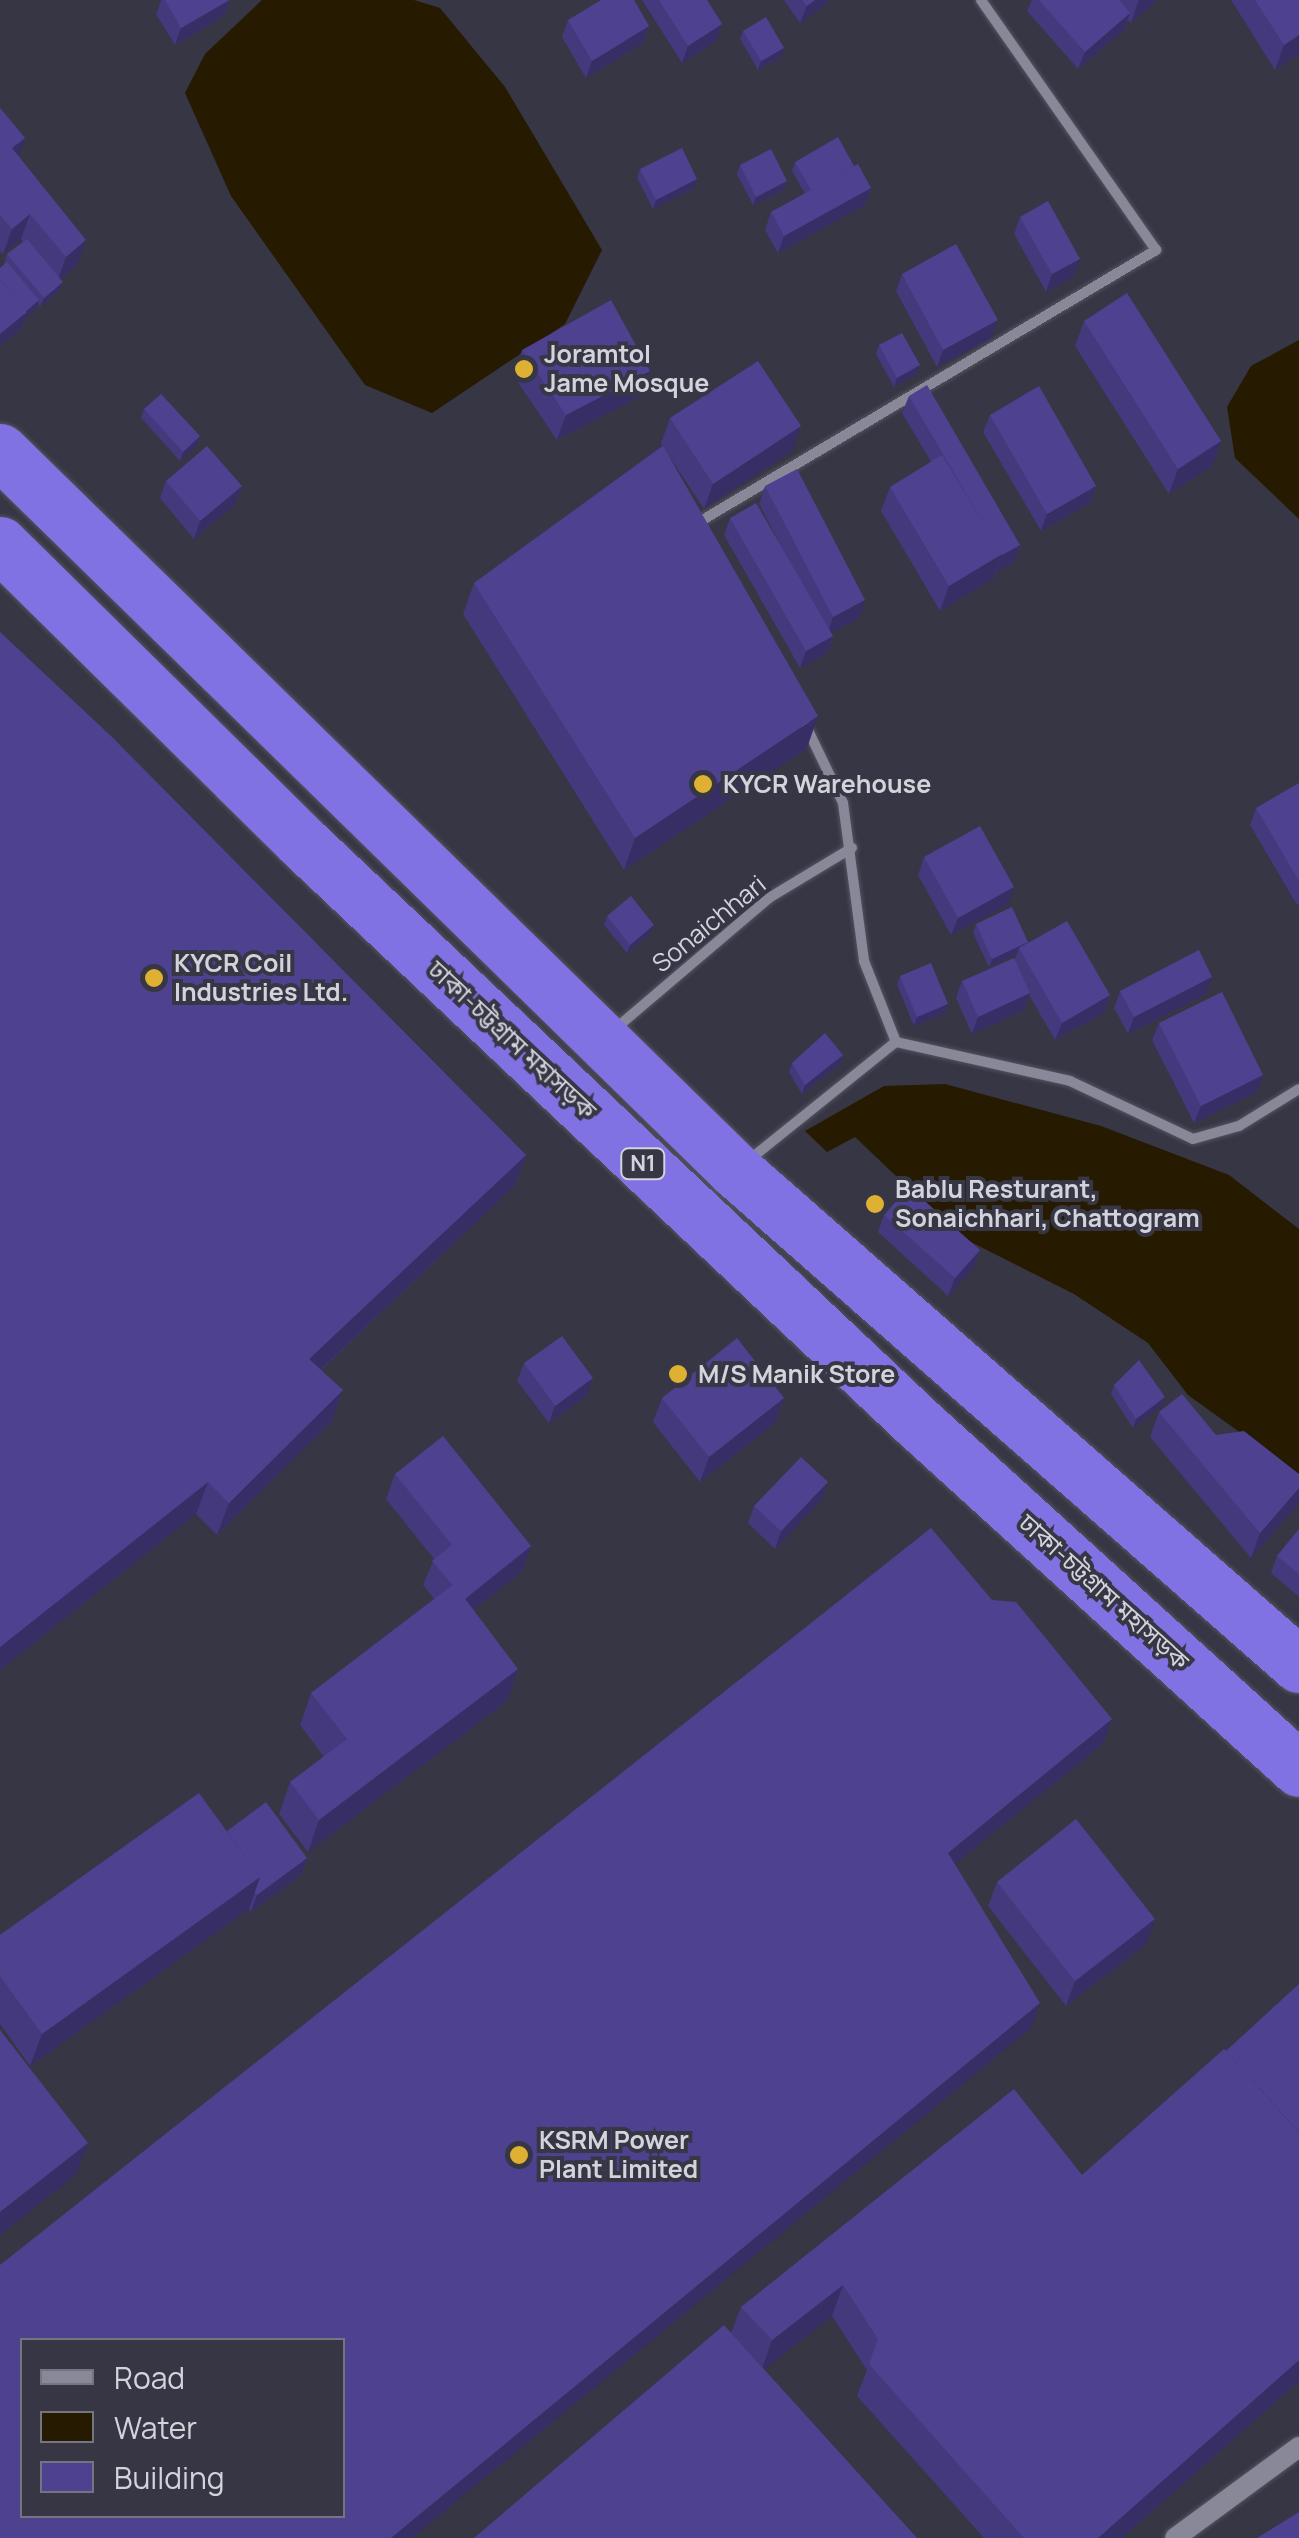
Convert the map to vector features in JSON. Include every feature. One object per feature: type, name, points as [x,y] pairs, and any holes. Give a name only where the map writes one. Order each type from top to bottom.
[{"type":"highway","name":"N1","points":[[0,452],[600,1042],[736,1170],[1299,1664]]},
{"type":"highway","name":"ঢাকা-চট্টগ্রাম মহাসড়ক","points":[[0,544],[431,964],[917,1422],[1299,1769]]},
{"type":"street","points":[[702,541],[693,526],[1156,250],[981,0]]},
{"type":"street","points":[[802,717],[843,804],[852,848],[864,961],[896,1042]]},
{"type":"street","name":"Sonaichhari","points":[[600,1042],[769,898],[852,848]]},
{"type":"street","points":[[896,1042],[1070,1081],[1193,1139],[1239,1126],[1299,1088]]},
{"type":"street","points":[[736,1170],[896,1042]]},
{"type":"street","points":[[1175,2538],[1299,2447]]},
{"type":"water","points":[[262,0],[414,0],[440,8],[505,87],[602,250],[565,324],[432,413],[365,385],[231,196],[185,93],[205,54]]},
{"type":"water","points":[[1299,340],[1299,519],[1235,458],[1227,407],[1251,366]]},
{"type":"water","points":[[945,1084],[1101,1126],[1229,1175],[1299,1229],[1299,1496],[1270,1454],[1188,1395],[1148,1343],[1074,1294],[959,1236],[855,1137],[827,1152],[805,1131],[884,1086]]},
{"type":"building","points":[[165,0],[229,0],[181,28]]},
{"type":"building","points":[[601,0],[634,0],[649,26],[592,61],[568,20]]},
{"type":"building","points":[[659,0],[707,0],[722,24],[688,46]]},
{"type":"building","points":[[1039,0],[1119,0],[1130,13],[1085,52]]},
{"type":"building","points":[[1255,0],[1299,0],[1299,35],[1284,45]]},
{"type":"building","points":[[766,17],[784,48],[761,61],[743,31]]},
{"type":"building","points":[[0,108],[25,138],[12,148],[86,240],[66,257],[30,214],[12,229],[0,215]]},
{"type":"building","points":[[838,137],[854,166],[811,190],[795,162]]},
{"type":"building","points":[[682,148],[697,179],[656,200],[640,169]]},
{"type":"building","points":[[771,149],[787,181],[756,197],[740,165]]},
{"type":"building","points":[[858,164],[871,188],[784,236],[771,212]]},
{"type":"building","points":[[1048,201],[1080,259],[1052,274],[1020,217]]},
{"type":"building","points":[[27,239],[63,282],[44,298],[7,254]]},
{"type":"building","points":[[956,244],[998,320],[943,350],[902,274]]},
{"type":"building","points":[[7,262],[39,300],[26,311],[0,279],[0,268]]},
{"type":"building","points":[[0,279],[27,312],[0,334]]},
{"type":"building","points":[[1127,293],[1221,441],[1178,469],[1084,321]]},
{"type":"building","points":[[611,300],[650,371],[566,415],[522,350]]},
{"type":"building","points":[[902,333],[920,365],[897,378],[879,345]]},
{"type":"building","points":[[758,361],[801,426],[713,484],[670,418]]},
{"type":"building","points":[[927,385],[1020,545],[1002,555],[909,396]]},
{"type":"building","points":[[1039,386],[1096,486],[1047,514],[990,415]]},
{"type":"building","points":[[161,394],[200,436],[183,452],[144,409]]},
{"type":"building","points":[[207,446],[242,486],[200,521],[166,481]]},
{"type":"building","points":[[663,446],[818,716],[635,838],[474,583]]},
{"type":"building","points":[[942,455],[1002,554],[949,586],[890,487]]},
{"type":"building","points":[[797,469],[865,600],[833,617],[765,486]]},
{"type":"building","points":[[756,503],[833,636],[806,651],[730,518]]},
{"type":"building","name":"KYCR Coil Industries Ltd.","points":[[0,632],[112,737],[526,1155],[309,1359],[343,1390],[229,1503],[208,1482],[0,1647]]},
{"type":"building","points":[[1299,783],[1299,881],[1256,808]]},
{"type":"building","points":[[980,826],[1014,887],[958,918],[924,857]]},
{"type":"building","points":[[631,896],[654,925],[630,945],[607,916]]},
{"type":"building","points":[[1012,907],[1028,942],[992,959],[976,924]]},
{"type":"building","points":[[1067,921],[1110,995],[1062,1023],[1019,948]]},
{"type":"building","points":[[1199,950],[1212,977],[1134,1017],[1120,991]]},
{"type":"building","points":[[1014,958],[1030,993],[978,1017],[962,981]]},
{"type":"building","points":[[931,963],[948,1004],[917,1017],[900,976]]},
{"type":"building","points":[[1222,992],[1263,1075],[1201,1106],[1159,1023]]},
{"type":"building","points":[[825,1033],[843,1055],[805,1085],[792,1063]]},
{"type":"building","points":[[909,1187],[980,1250],[955,1278],[884,1215]]},
{"type":"building","points":[[562,1336],[593,1378],[555,1406],[524,1363]]},
{"type":"building","points":[[737,1338],[784,1398],[709,1457],[662,1398]]},
{"type":"building","points":[[1139,1360],[1165,1397],[1136,1419],[1114,1385]]},
{"type":"building","points":[[1182,1394],[1216,1435],[1244,1431],[1299,1474],[1299,1488],[1260,1533],[1159,1412]]},
{"type":"building","points":[[443,1436],[531,1546],[465,1599],[432,1561],[452,1545],[395,1474]]},
{"type":"building","points":[[801,1457],[828,1482],[781,1531],[754,1506]]},
{"type":"building","name":"KSRM Power Plant Limited","points":[[931,1528],[992,1600],[1016,1602],[1112,1719],[948,1853],[1040,2003],[391,2538],[0,2538],[0,2265]]},
{"type":"building","points":[[1299,1529],[1299,1574],[1277,1556]]},
{"type":"building","points":[[454,1584],[518,1669],[319,1820],[290,1782],[347,1739],[311,1693]]},
{"type":"building","points":[[199,1793],[260,1877],[42,2034],[0,1976],[0,1935]]},
{"type":"building","points":[[266,1802],[307,1858],[257,1895],[260,1877],[227,1831]]},
{"type":"building","points":[[1076,1819],[1155,1919],[1075,1981],[997,1882]]},
{"type":"building","points":[[1299,1984],[1299,2132],[1226,2051]]},
{"type":"building","points":[[0,2030],[88,2143],[0,2212]]},
{"type":"building","points":[[1224,2049],[1299,2133],[1299,2360],[1098,2538],[1024,2538],[869,2364],[878,2339],[843,2285],[772,2340],[741,2307],[1014,2089],[1082,2175]]},
{"type":"building","points":[[724,2325],[917,2538],[474,2538]]},
{"type":"building","points":[[1299,2512],[1299,2538],[1257,2538]]},
{"type":"place","name":"Joramtol Jame Mosque","points":[[524,369]]},
{"type":"place","name":"KYCR Warehouse","points":[[703,784]]},
{"type":"place","name":"KYCR Coil Industries Ltd.","points":[[154,978]]},
{"type":"place","name":"Bablu Resturant, Sonaichhari, Chattogram","points":[[875,1204]]},
{"type":"place","name":"M/S Manik Store","points":[[678,1374]]},
{"type":"place","name":"KSRM Power Plant Limited","points":[[519,2155]]}]
